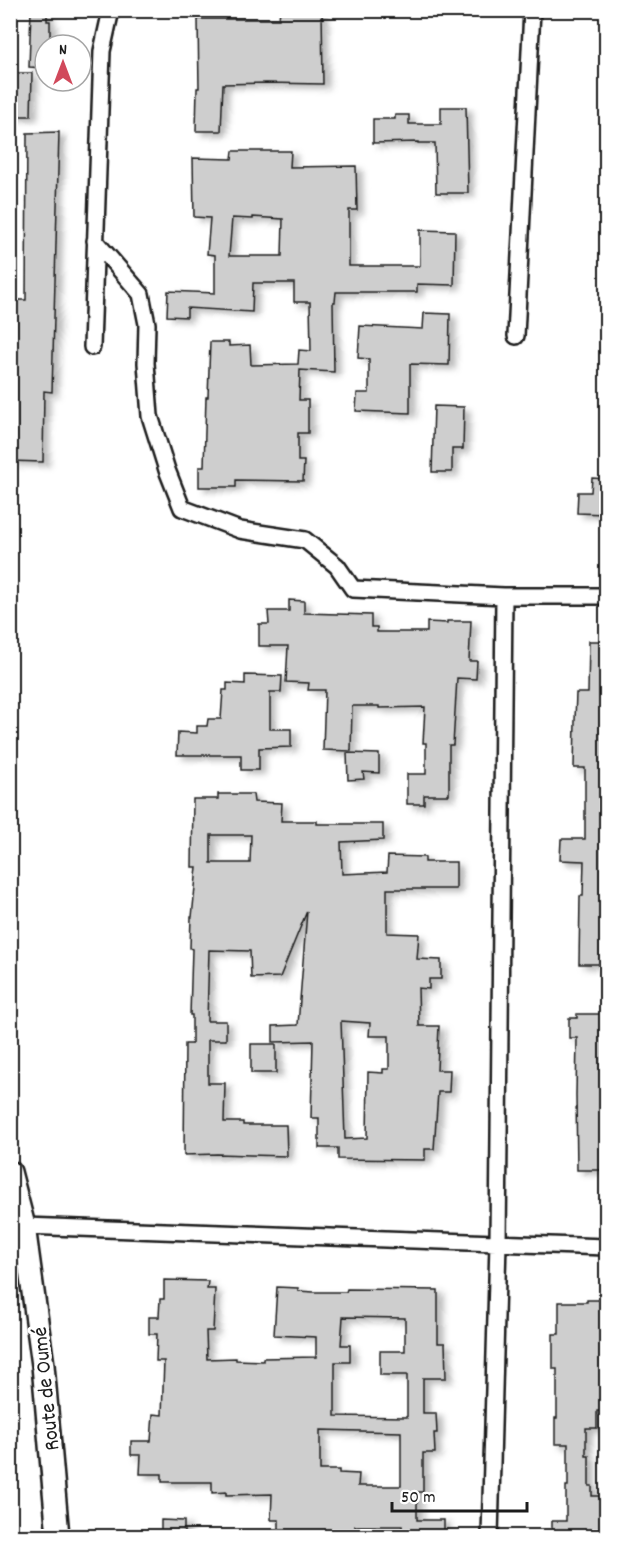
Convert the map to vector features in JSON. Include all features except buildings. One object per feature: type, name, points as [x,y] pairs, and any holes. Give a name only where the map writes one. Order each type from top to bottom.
[{"type":"main road","name":"Route de Oumé","points":[[10,1172],[24,1226],[43,1365],[58,1536]]},
{"type":"street","points":[[92,348],[102,51],[111,10]]},
{"type":"street","points":[[516,336],[532,10]]},
{"type":"street","points":[[95,241],[141,294],[147,324],[146,363],[150,416],[182,508],[240,530],[305,540],[337,567],[353,589],[504,596],[606,596]]},
{"type":"street","points":[[490,1536],[498,1243],[504,596]]},
{"type":"street","points":[[24,1226],[606,1247]]}]
